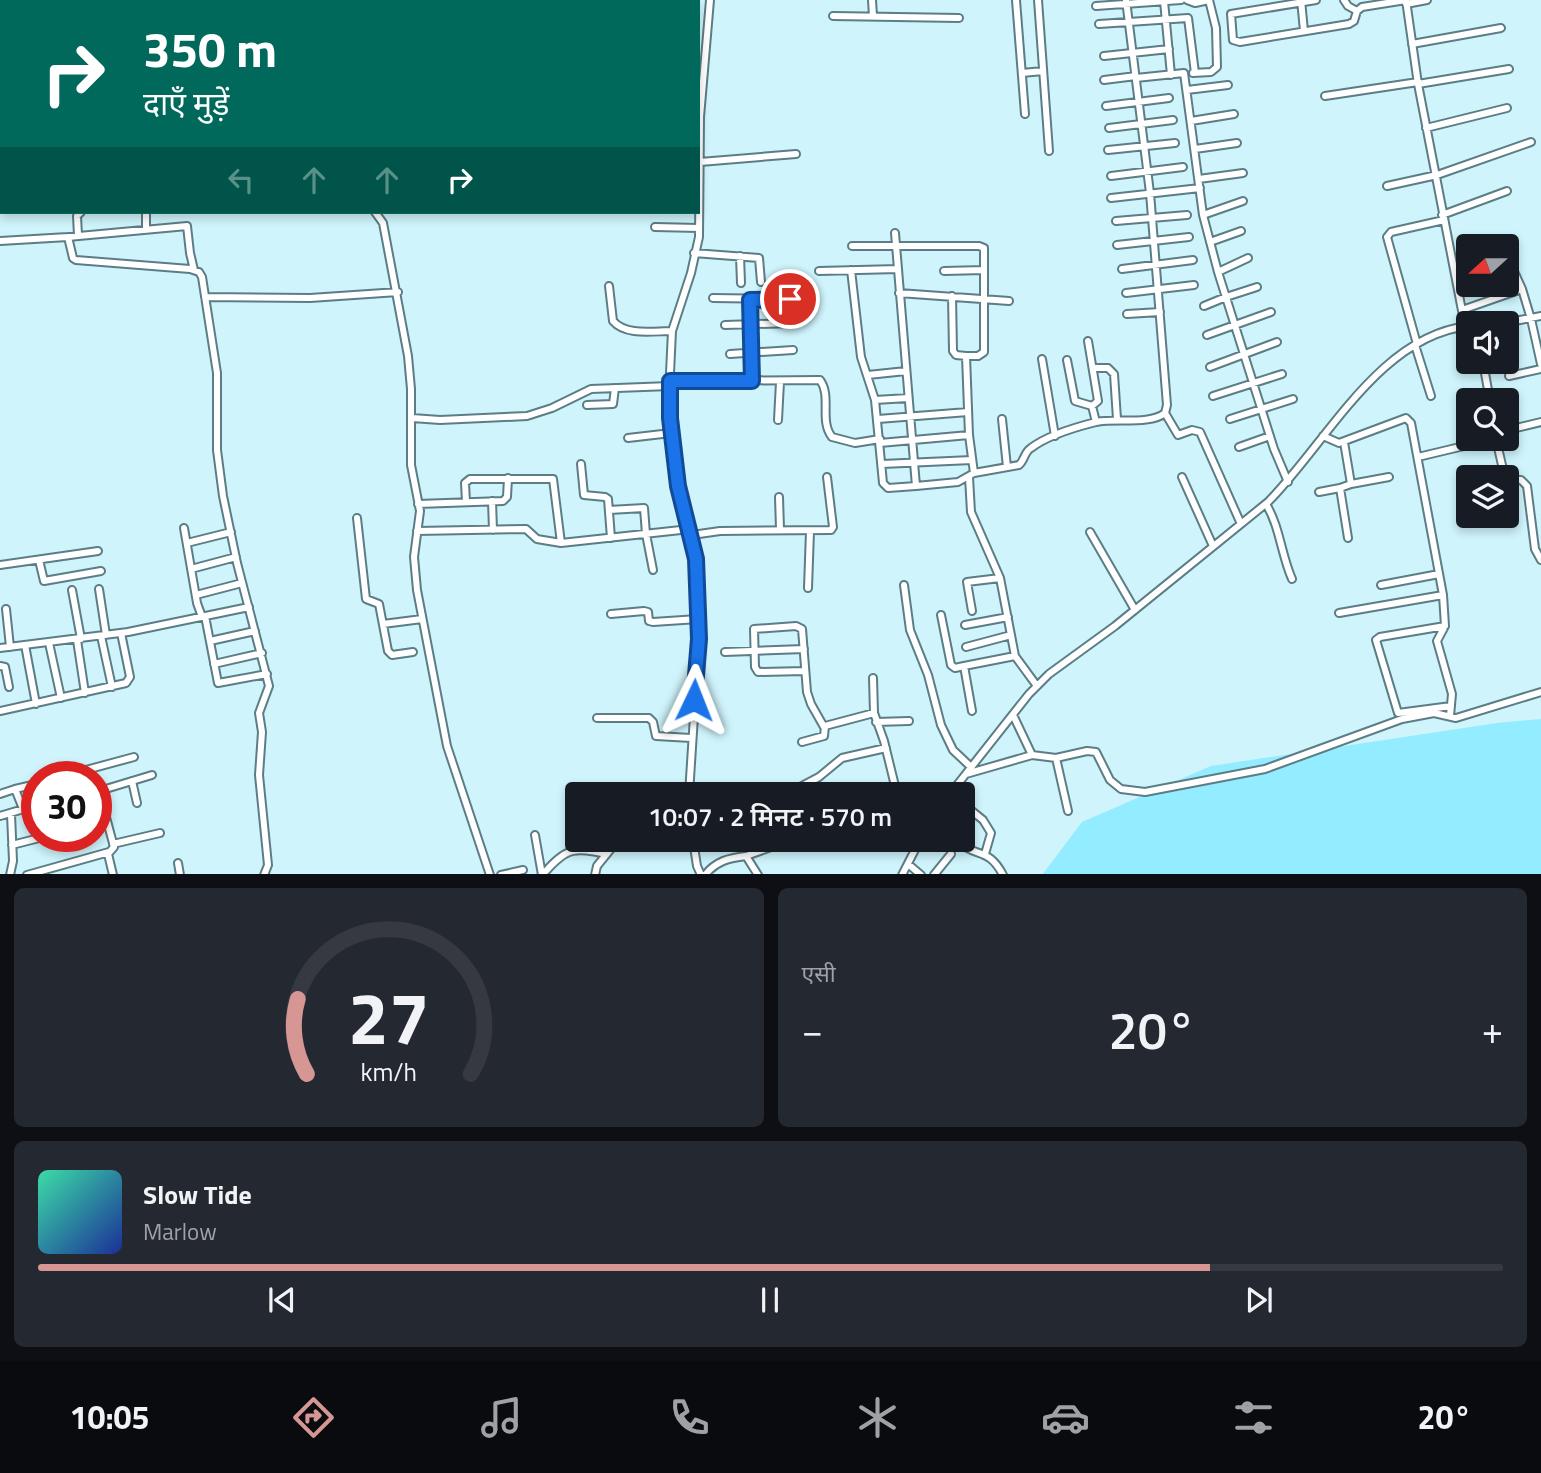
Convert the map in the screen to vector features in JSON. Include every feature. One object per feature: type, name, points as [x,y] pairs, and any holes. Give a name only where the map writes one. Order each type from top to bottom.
[{"type":"street","points":[[710,0],[700,117],[700,162],[796,155]]},
{"type":"street","points":[[872,0],[873,16]]},
{"type":"street","points":[[1016,0],[1025,114]]},
{"type":"street","points":[[1038,0],[1049,151]]},
{"type":"street","points":[[1096,6],[1181,0]]},
{"type":"street","points":[[1104,80],[1211,72],[1217,67],[1216,28],[1209,0],[1195,3],[1188,0]]},
{"type":"street","points":[[1316,0],[1234,12],[1231,16],[1235,42],[1352,23],[1357,10]]},
{"type":"street","points":[[1344,0],[1348,6],[1357,10],[1375,4],[1427,0]]},
{"type":"street","points":[[1164,1],[1171,75]]},
{"type":"street","points":[[1301,1],[1304,31]]},
{"type":"street","points":[[1406,1],[1426,128],[1462,310],[1522,289]]},
{"type":"street","points":[[1127,2],[1148,170],[1167,405],[1165,414],[1178,435],[1192,430],[1200,432],[1241,524]]},
{"type":"street","points":[[832,16],[959,18]]},
{"type":"street","points":[[1099,24],[1189,18],[1195,73]]},
{"type":"street","points":[[1412,44],[1502,28]]},
{"type":"street","points":[[1104,56],[1169,49]]},
{"type":"street","points":[[1325,96],[1510,69]]},
{"type":"street","points":[[1022,73],[1043,71]]},
{"type":"street","points":[[1184,74],[1203,215],[1252,383],[1288,482]]},
{"type":"street","points":[[1187,90],[1228,85]]},
{"type":"street","points":[[1106,106],[1169,98]]},
{"type":"street","points":[[1426,128],[1507,108]]},
{"type":"street","points":[[1191,121],[1234,114]]},
{"type":"street","points":[[1109,128],[1172,120]]},
{"type":"street","points":[[1195,149],[1237,142]]},
{"type":"street","points":[[1387,186],[1437,175],[1531,142]]},
{"type":"street","points":[[1108,150],[1175,143]]},
{"type":"street","points":[[1111,176],[1183,167]]},
{"type":"street","points":[[1199,179],[1243,173]]},
{"type":"street","points":[[1111,198],[1200,188]]},
{"type":"street","points":[[1431,396],[1387,237],[1391,232],[1443,217],[1507,191]]},
{"type":"street","points":[[1203,215],[1243,201]]},
{"type":"street","points":[[78,235],[79,214]]},
{"type":"street","points":[[146,214],[146,228]]},
{"type":"street","points":[[376,214],[383,223],[408,356],[412,418],[411,466],[420,511],[414,557],[422,619],[447,746],[490,874]]},
{"type":"street","points":[[689,782],[698,619],[696,559],[680,496],[671,433],[670,383],[672,331],[691,273],[699,214]]},
{"type":"street","points":[[1116,221],[1186,215]]},
{"type":"street","points":[[0,242],[188,226],[194,270]]},
{"type":"street","points":[[655,227],[699,228]]},
{"type":"street","points":[[1210,242],[1241,231]]},
{"type":"street","points":[[895,233],[916,486]]},
{"type":"street","points":[[68,237],[73,258],[76,260],[194,270],[204,280],[217,373],[220,474],[242,583],[269,686],[259,713],[262,732],[259,788],[268,865],[264,874]]},
{"type":"street","points":[[1117,245],[1189,237]]},
{"type":"street","points":[[852,246],[984,248],[984,352],[978,356],[957,355],[953,351],[952,296]]},
{"type":"street","points":[[694,253],[759,258],[761,282]]},
{"type":"street","points":[[740,256],[741,283]]},
{"type":"street","points":[[1218,272],[1248,258]]},
{"type":"street","points":[[1122,269],[1193,260]]},
{"type":"street","points":[[819,271],[898,269]]},
{"type":"street","points":[[851,270],[860,351],[876,400],[885,487],[958,482],[971,475],[1019,465],[1025,459],[1028,449],[1055,436],[1096,422],[1154,419],[1165,414]]},
{"type":"street","points":[[944,271],[984,270]]},
{"type":"street","points":[[1519,282],[1531,318],[1541,364]]},
{"type":"street","points":[[1126,292],[1194,285]]},
{"type":"street","points":[[610,286],[613,321],[616,325],[627,330],[672,331]]},
{"type":"street","points":[[1204,306],[1257,287]]},
{"type":"street","points":[[205,298],[310,298],[398,292]]},
{"type":"street","points":[[900,293],[1009,301]]},
{"type":"street","points":[[713,298],[790,299]]},
{"type":"street","points":[[750,300],[752,381]]},
{"type":"street","points":[[1127,314],[1160,312]]},
{"type":"street","points":[[1207,335],[1271,312]]},
{"type":"street","points":[[1519,320],[1541,316]]},
{"type":"street","points":[[725,325],[794,323]]},
{"type":"street","points":[[960,782],[1049,674],[1135,610],[1266,504],[1288,482],[1323,436],[1373,379],[1416,344],[1440,331],[1456,328]]},
{"type":"street","points":[[1088,341],[1098,401],[1092,406]]},
{"type":"street","points":[[1210,367],[1277,342]]},
{"type":"street","points":[[730,354],[793,350]]},
{"type":"street","points":[[966,356],[972,460],[971,512],[1000,578],[1015,656],[1037,686]]},
{"type":"street","points":[[1042,359],[1055,436]]},
{"type":"street","points":[[1067,360],[1075,401],[1092,406]]},
{"type":"street","points":[[1094,368],[1108,368],[1114,374],[1117,419]]},
{"type":"street","points":[[1509,376],[1541,369]]},
{"type":"street","points":[[868,375],[906,371]]},
{"type":"street","points":[[1213,396],[1282,374]]},
{"type":"street","points":[[412,418],[440,420],[527,415],[552,408],[585,390],[670,383],[816,379],[823,383],[827,428],[832,437],[855,443],[970,435]]},
{"type":"street","points":[[778,420],[780,382]]},
{"type":"street","points":[[587,405],[613,404],[615,388]]},
{"type":"street","points":[[876,400],[908,398]]},
{"type":"street","points":[[1230,419],[1293,399]]},
{"type":"street","points":[[1092,406],[1096,422]]},
{"type":"street","points":[[878,419],[968,412]]},
{"type":"street","points":[[1323,436],[1334,442],[1344,442],[1406,418],[1412,423],[1443,595],[1445,626],[1437,641],[1452,694],[1450,716]]},
{"type":"street","points":[[1002,419],[1007,467]]},
{"type":"street","points":[[1519,427],[1541,422]]},
{"type":"street","points":[[628,438],[671,433]]},
{"type":"street","points":[[1239,447],[1270,436]]},
{"type":"street","points":[[1344,442],[1351,484]]},
{"type":"street","points":[[1418,457],[1456,448]]},
{"type":"street","points":[[882,464],[972,460]]},
{"type":"street","points":[[581,464],[584,495],[607,498],[611,538]]},
{"type":"street","points":[[417,531],[526,529],[537,539],[561,543],[646,534],[829,530],[833,527],[827,477]]},
{"type":"street","points":[[1182,477],[1213,546]]},
{"type":"street","points":[[1319,492],[1389,477]]},
{"type":"street","points":[[418,504],[506,499],[509,478]]},
{"type":"street","points":[[466,502],[467,481],[509,478],[553,480],[561,543]]},
{"type":"street","points":[[1519,480],[1527,486],[1535,549],[1541,560]]},
{"type":"street","points":[[1340,488],[1348,538]]},
{"type":"street","points":[[779,497],[780,529]]},
{"type":"street","points":[[492,501],[493,530]]},
{"type":"street","points":[[1266,504],[1277,524],[1285,562],[1292,579]]},
{"type":"street","points":[[609,510],[644,508],[653,570]]},
{"type":"street","points":[[357,518],[366,599],[379,604],[389,653],[413,652]]},
{"type":"street","points":[[184,528],[196,595],[204,616],[219,684],[267,674]]},
{"type":"street","points":[[808,588],[810,531]]},
{"type":"street","points":[[187,543],[231,532]]},
{"type":"street","points":[[1090,532],[1135,610]]},
{"type":"street","points":[[0,565],[98,551]]},
{"type":"street","points":[[191,569],[236,556]]},
{"type":"street","points":[[39,560],[44,580],[101,572]]},
{"type":"street","points":[[1381,585],[1439,574]]},
{"type":"street","points":[[972,611],[967,582],[1000,578]]},
{"type":"street","points":[[196,595],[242,583]]},
{"type":"street","points":[[904,585],[910,630],[928,675],[941,725],[953,750],[971,767]]},
{"type":"street","points":[[99,589],[112,687]]},
{"type":"street","points":[[72,590],[85,693]]},
{"type":"street","points":[[1339,612],[1443,595]]},
{"type":"street","points":[[0,648],[121,633],[249,607]]},
{"type":"street","points":[[6,609],[10,647]]},
{"type":"street","points":[[611,614],[643,611],[648,612],[649,621],[653,622],[698,619]]},
{"type":"street","points":[[941,615],[951,665],[955,668],[1015,656]]},
{"type":"street","points":[[965,625],[1008,617]]},
{"type":"street","points":[[383,624],[422,619]]},
{"type":"street","points":[[802,742],[824,736],[824,727],[808,699],[804,632],[800,626],[754,629],[755,667],[761,673],[805,671]]},
{"type":"street","points":[[1445,626],[1380,637],[1377,640],[1398,713],[1451,706]]},
{"type":"street","points":[[210,641],[256,631]]},
{"type":"street","points":[[0,711],[126,683],[130,677],[121,633]]},
{"type":"street","points":[[966,647],[1011,635]]},
{"type":"street","points":[[49,643],[61,698]]},
{"type":"street","points":[[26,645],[36,704]]},
{"type":"street","points":[[725,652],[804,649]]},
{"type":"street","points":[[214,664],[262,653]]},
{"type":"street","points":[[0,666],[5,667],[9,687]]},
{"type":"street","points":[[964,666],[972,710]]},
{"type":"street","points":[[873,678],[874,713],[886,748],[892,782]]},
{"type":"street","points":[[964,775],[1032,755],[1056,758],[1087,751],[1096,752],[1104,771],[1121,789],[1145,792],[1265,769],[1402,719],[1434,713],[1460,717],[1541,692]]},
{"type":"street","points":[[824,727],[874,713]]},
{"type":"street","points":[[1013,715],[1032,755]]},
{"type":"street","points":[[597,718],[649,719],[653,722],[653,734],[656,736],[691,738]]},
{"type":"street","points":[[876,722],[909,721]]},
{"type":"street","points":[[808,782],[842,758],[886,748]]},
{"type":"street","points":[[112,763],[134,757]]},
{"type":"street","points":[[1056,758],[1068,811]]},
{"type":"street","points":[[112,787],[152,775]]},
{"type":"street","points":[[132,781],[137,803]]},
{"type":"street","points":[[0,794],[21,788]]},
{"type":"street","points":[[15,789],[21,804]]},
{"type":"street","points":[[0,816],[21,810]]},
{"type":"street","points":[[10,814],[13,861],[10,874]]},
{"type":"street","points":[[975,815],[989,828],[991,836],[985,854]]},
{"type":"street","points":[[112,848],[160,833]]},
{"type":"street","points":[[535,835],[544,872]]},
{"type":"street","points":[[12,845],[21,843]]},
{"type":"street","points":[[544,872],[559,857],[573,849],[607,854]]},
{"type":"street","points":[[27,874],[99,852]]},
{"type":"street","points":[[109,852],[113,874]]},
{"type":"street","points":[[695,852],[697,866],[703,874],[728,858],[757,852]]},
{"type":"street","points":[[749,852],[758,874]]},
{"type":"street","points":[[902,874],[914,852]]},
{"type":"street","points":[[975,852],[985,854],[997,864],[1003,874]]},
{"type":"street","points":[[595,874],[597,866],[607,854]]},
{"type":"street","points":[[934,874],[951,854]]},
{"type":"street","points":[[178,863],[180,874]]},
{"type":"street","points":[[908,864],[921,874]]},
{"type":"street","points":[[501,874],[523,870]]},
{"type":"shaded area","points":[[1541,719],[1541,874],[1043,874],[1082,822],[1211,766],[1497,723]]},
{"type":"route","points":[[694,700],[699,639],[696,559],[678,486],[671,433],[670,381],[752,381],[750,300],[790,299]]}]
